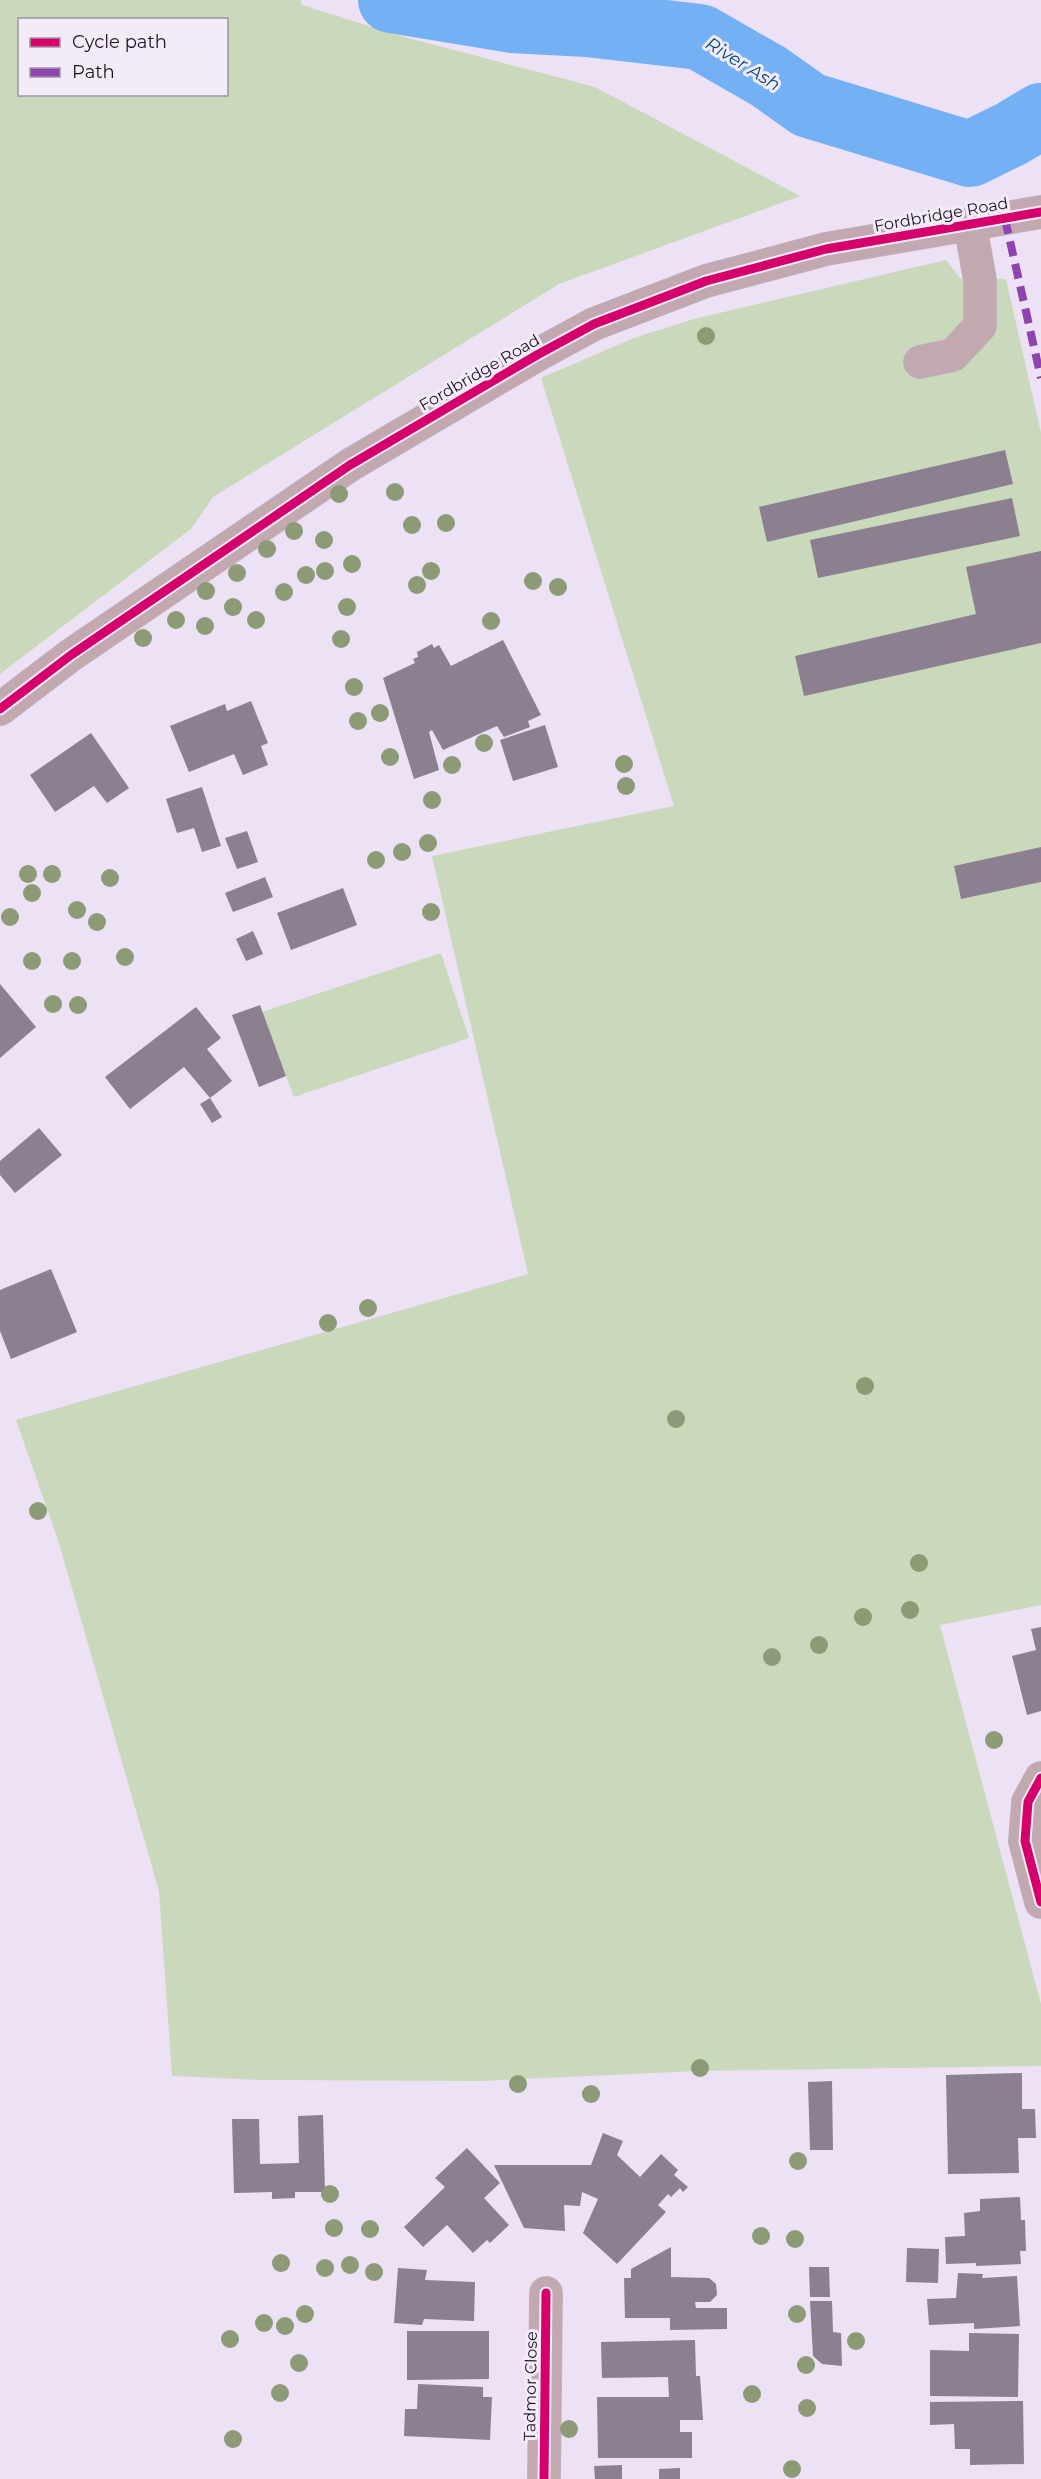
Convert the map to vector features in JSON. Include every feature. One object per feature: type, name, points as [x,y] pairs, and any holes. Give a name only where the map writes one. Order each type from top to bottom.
[{"type":"street","name":"Fordbridge Road","points":[[0,709],[71,655],[350,465],[594,324],[706,281],[826,249],[1041,212]]},
{"type":"street","points":[[920,362],[953,355],[980,326],[980,280],[970,224]]},
{"type":"street","points":[[1041,1778],[1028,1802],[1025,1841],[1041,1902]]},
{"type":"street","name":"Tadmor Close","points":[[543,2479],[546,2293]]},
{"type":"green space","points":[[0,0],[301,0],[302,5],[397,35],[595,87],[800,196],[559,284],[213,497],[192,528],[0,674]]},
{"type":"green space","points":[[946,260],[961,279],[1006,279],[1041,433],[1041,847],[954,867],[961,899],[1041,882],[1041,1605],[940,1625],[1041,2004],[1041,2066],[696,2071],[482,2081],[264,2080],[172,2076],[159,1891],[59,1543],[16,1420],[528,1274],[432,856],[674,806],[541,378],[634,338],[694,319]]},
{"type":"green space","points":[[441,953],[469,1038],[294,1097],[262,1012]]},
{"type":"building","points":[[1005,450],[1013,484],[767,542],[759,507]]},
{"type":"building","points":[[1012,498],[1020,536],[818,578],[810,540]]},
{"type":"building","points":[[1041,551],[1041,643],[804,696],[795,656],[976,614],[966,567]]},
{"type":"building","points":[[503,640],[541,715],[528,721],[530,727],[504,737],[497,726],[443,750],[432,730],[429,732],[439,770],[414,779],[383,678],[415,663],[413,659],[418,657],[417,652],[432,644],[434,648],[439,645],[451,666]]},
{"type":"building","points":[[251,701],[268,743],[261,746],[268,765],[243,775],[234,754],[189,772],[170,726],[225,704],[227,711]]},
{"type":"building","points":[[545,725],[558,767],[513,781],[500,740]]},
{"type":"building","points":[[91,733],[129,788],[107,803],[94,786],[55,812],[30,775]]},
{"type":"building","points":[[202,787],[221,846],[202,852],[194,828],[177,833],[166,799]]},
{"type":"building","points":[[247,831],[258,862],[237,869],[225,838]]},
{"type":"building","points":[[1041,847],[1041,882],[961,899],[954,866]]},
{"type":"building","points":[[265,877],[273,897],[233,912],[225,893]]},
{"type":"building","points":[[343,888],[357,925],[291,950],[277,913]]},
{"type":"building","points":[[253,931],[263,954],[246,961],[236,939]]},
{"type":"building","points":[[0,984],[36,1027],[0,1058]]},
{"type":"building","points":[[260,1005],[286,1076],[259,1087],[232,1015]]},
{"type":"building","points":[[196,1007],[221,1038],[207,1049],[232,1081],[210,1098],[184,1067],[130,1109],[105,1077]]},
{"type":"building","points":[[210,1098],[222,1117],[212,1123],[200,1104]]},
{"type":"building","points":[[39,1128],[62,1155],[15,1193],[0,1175],[0,1161]]},
{"type":"building","points":[[51,1269],[77,1332],[11,1359],[0,1331],[0,1290]]},
{"type":"building","points":[[1041,1627],[1041,1711],[1027,1715],[1012,1656],[1036,1650],[1031,1629]]},
{"type":"building","points":[[1022,2073],[1022,2109],[1035,2109],[1036,2138],[1018,2138],[1019,2173],[948,2174],[946,2075]]},
{"type":"building","points":[[832,2081],[833,2150],[810,2150],[808,2082]]},
{"type":"building","points":[[323,2115],[325,2192],[295,2192],[295,2198],[272,2199],[272,2192],[234,2193],[232,2119],[259,2119],[260,2164],[299,2163],[298,2116]]},
{"type":"building","points":[[603,2133],[623,2141],[617,2155],[640,2177],[661,2154],[678,2170],[674,2175],[688,2187],[683,2192],[680,2188],[671,2197],[668,2194],[658,2205],[666,2212],[617,2264],[583,2233],[598,2199],[582,2192],[580,2206],[564,2205],[565,2231],[524,2228],[494,2165],[591,2165]]},
{"type":"building","points":[[467,2148],[500,2183],[484,2198],[509,2225],[490,2243],[487,2240],[473,2253],[447,2225],[423,2247],[404,2227],[445,2187],[435,2178]]},
{"type":"building","points":[[1020,2197],[1021,2220],[1025,2220],[1026,2251],[1020,2251],[1021,2264],[976,2266],[976,2263],[946,2264],[945,2237],[965,2236],[964,2213],[980,2211],[980,2199]]},
{"type":"building","points":[[671,2247],[671,2277],[709,2278],[716,2284],[717,2295],[710,2302],[695,2302],[696,2308],[727,2308],[727,2329],[670,2330],[670,2318],[625,2318],[624,2278],[631,2278],[631,2269]]},
{"type":"building","points":[[907,2248],[939,2249],[938,2283],[906,2282]]},
{"type":"building","points":[[809,2267],[829,2267],[830,2297],[810,2297]]},
{"type":"building","points":[[398,2268],[427,2270],[425,2280],[475,2282],[474,2321],[424,2319],[422,2325],[394,2323]]},
{"type":"building","points":[[958,2273],[983,2274],[982,2278],[1017,2276],[1020,2326],[974,2329],[974,2323],[929,2325],[927,2299],[956,2298]]},
{"type":"building","points":[[810,2301],[832,2301],[833,2332],[841,2333],[842,2366],[822,2364],[813,2356]]},
{"type":"building","points":[[407,2331],[489,2331],[489,2379],[407,2380]]},
{"type":"building","points":[[969,2333],[1019,2334],[1018,2397],[930,2396],[930,2350],[969,2351]]},
{"type":"building","points":[[695,2340],[696,2376],[700,2376],[703,2420],[680,2420],[680,2432],[692,2432],[692,2458],[598,2458],[597,2397],[669,2397],[668,2377],[602,2378],[601,2342]]},
{"type":"building","points":[[418,2384],[483,2387],[483,2397],[492,2397],[490,2440],[404,2436],[405,2409],[417,2409]]},
{"type":"building","points":[[1023,2401],[1024,2464],[970,2465],[970,2449],[955,2449],[954,2424],[930,2425],[930,2402]]},
{"type":"building","points":[[622,2465],[622,2479],[595,2479],[594,2466]]},
{"type":"building","points":[[680,2468],[680,2479],[659,2479],[659,2469]]},
{"type":"waterway","name":"River Ash","points":[[391,0],[512,20],[587,24],[700,37],[768,76],[809,105],[970,154],[1041,116]]},
{"type":"marked path","points":[[1005,219],[1041,378]]},
{"type":"cycle path","points":[[0,709],[71,655],[350,465],[594,324],[706,281],[826,249],[1041,212]]},
{"type":"cycle path","points":[[1041,1778],[1028,1802],[1025,1841],[1041,1902]]},
{"type":"cycle path","points":[[544,2479],[546,2293]]}]
